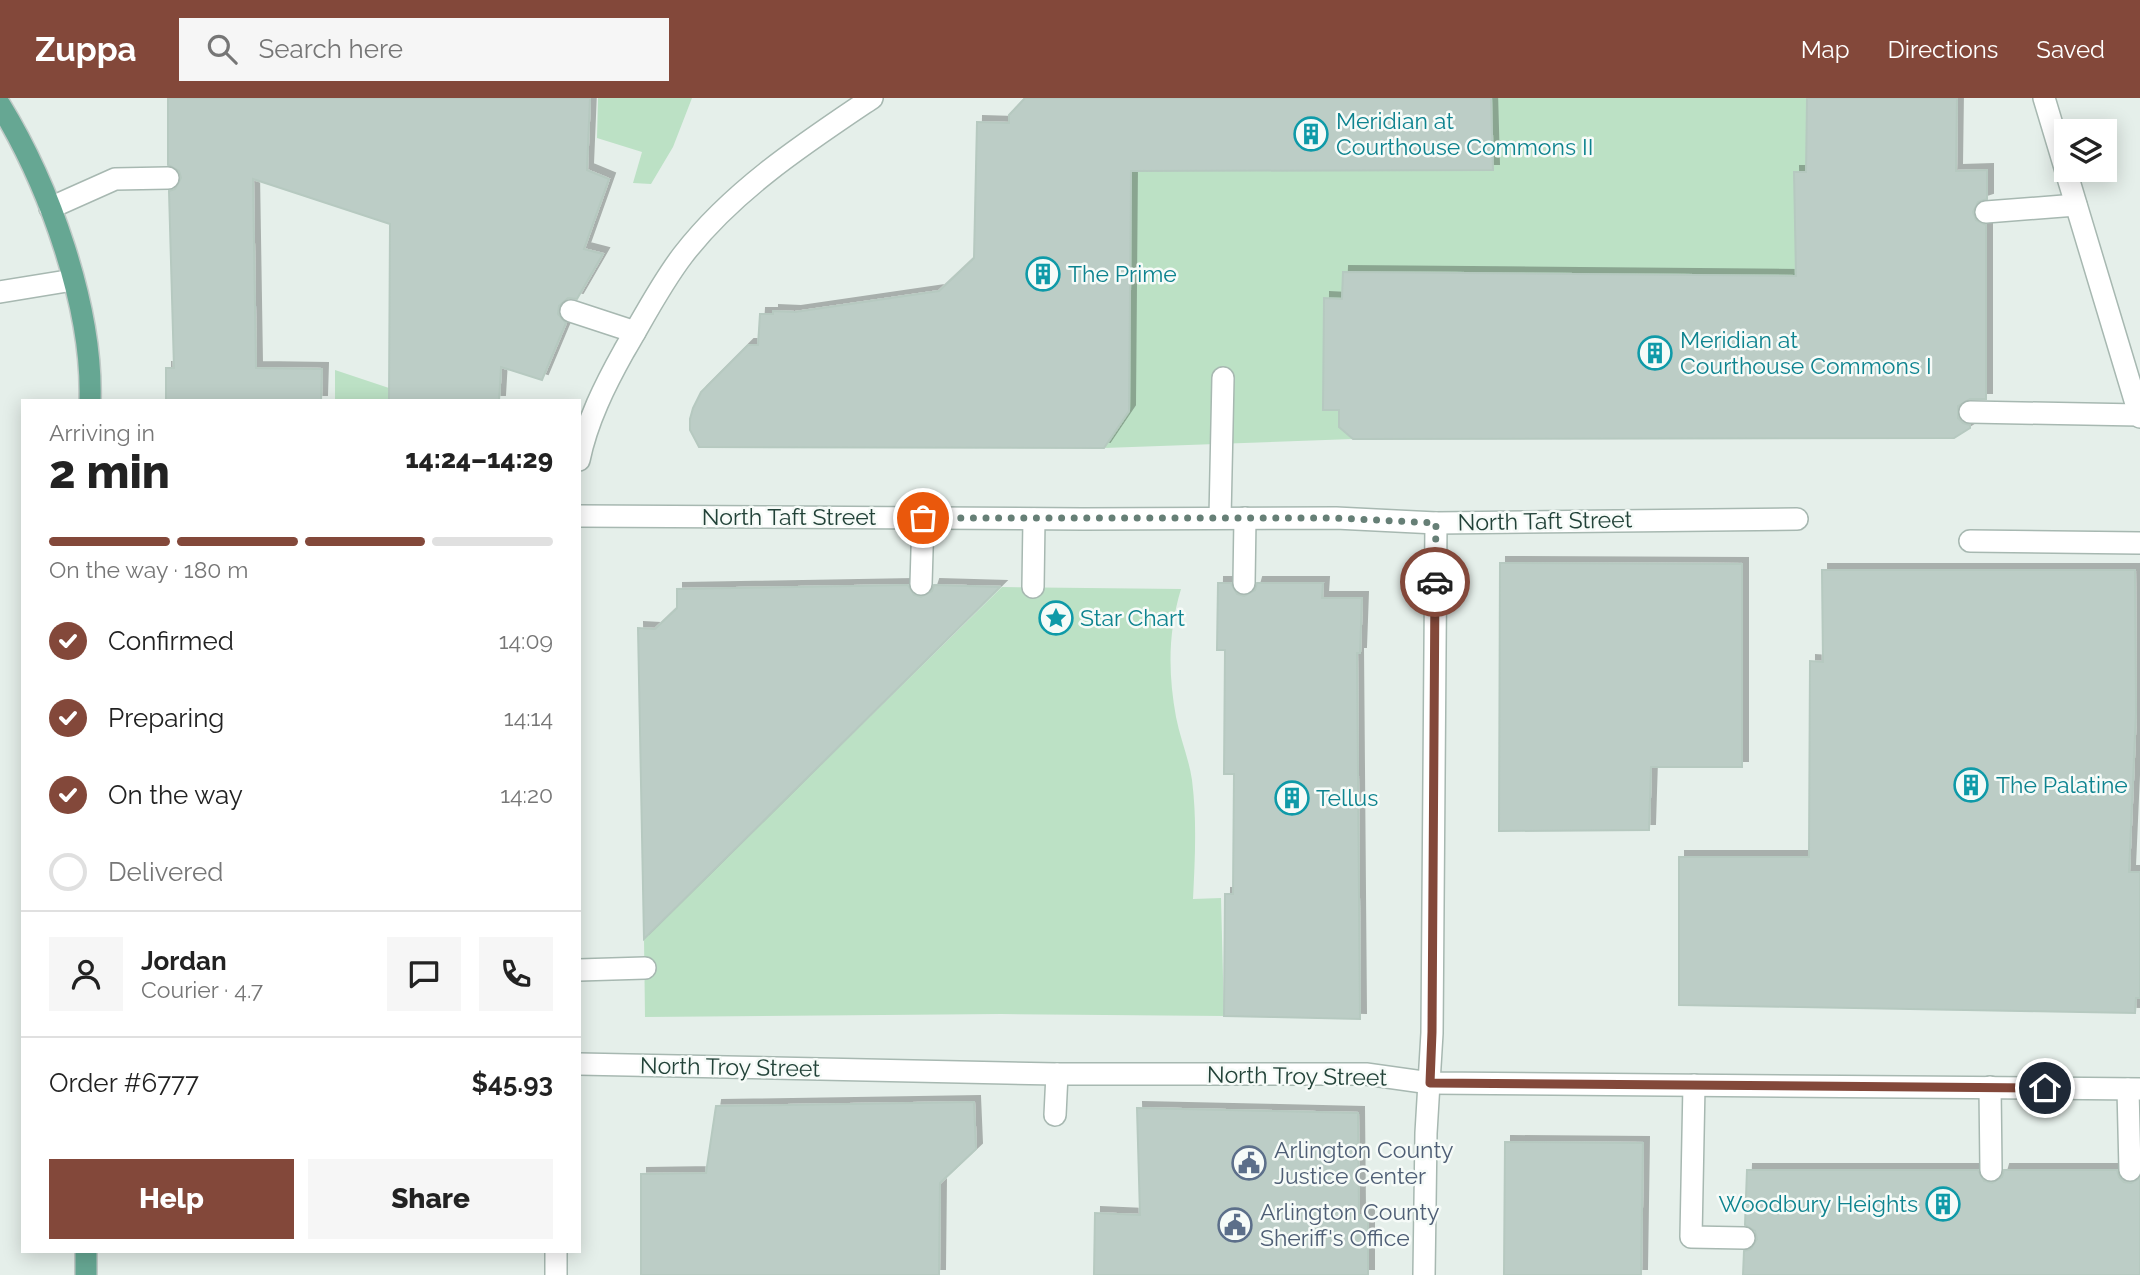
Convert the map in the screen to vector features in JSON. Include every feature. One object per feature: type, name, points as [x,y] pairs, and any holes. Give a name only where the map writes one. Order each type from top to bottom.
[{"type":"main road","points":[[0,105],[29,158],[50,208],[73,280],[89,347],[90,399]]},
{"type":"main road","points":[[86,1253],[86,1275]]},
{"type":"street","points":[[581,453],[590,421],[615,367],[673,269],[713,222],[760,178],[852,104],[872,98]]},
{"type":"street","points":[[1970,412],[2140,416],[2044,98]]},
{"type":"street","points":[[50,208],[115,179],[168,178]]},
{"type":"street","points":[[1986,212],[2076,205]]},
{"type":"street","points":[[0,292],[73,280]]},
{"type":"street","points":[[571,311],[635,332]]},
{"type":"street","points":[[1220,518],[1223,378]]},
{"type":"street","name":"North Taft Street","points":[[581,516],[1336,518],[1436,523],[1797,519]]},
{"type":"street","points":[[921,584],[923,518]]},
{"type":"street","points":[[1244,583],[1245,518]]},
{"type":"street","points":[[1033,587],[1034,519]]},
{"type":"street","points":[[1424,1275],[1426,1133],[1432,1032],[1436,523]]},
{"type":"street","points":[[1970,541],[2140,543]]},
{"type":"street","points":[[581,970],[645,968]]},
{"type":"street","name":"North Troy Street","points":[[581,1064],[1057,1074],[1366,1074],[1430,1083],[2134,1089]]},
{"type":"street","points":[[1055,1115],[1057,1074]]},
{"type":"street","points":[[1694,1085],[1691,1237],[1744,1238]]},
{"type":"street","points":[[1990,1087],[1991,1170]]},
{"type":"street","points":[[2130,1170],[2134,1089]]},
{"type":"street","points":[[556,1253],[556,1275]]},
{"type":"green space","points":[[598,98],[692,98],[673,147],[651,184],[633,183],[642,152],[597,138]]},
{"type":"green space","points":[[1491,98],[1807,98],[1806,172],[1794,172],[1796,276],[1348,272],[1343,276],[1342,299],[1324,298],[1323,409],[1339,410],[1353,439],[1104,448],[1129,411],[1131,171]]},
{"type":"green space","points":[[335,370],[389,388],[389,399],[335,399]]},
{"type":"green space","points":[[1002,587],[1181,589],[1172,637],[1171,669],[1176,717],[1191,772],[1194,795],[1193,899],[1221,898],[1224,1016],[1001,1014],[645,1017],[644,939]]},
{"type":"building","points":[[168,98],[590,98],[587,170],[609,179],[584,249],[603,254],[577,299],[568,298],[559,306],[558,314],[566,323],[542,380],[501,367],[499,399],[389,399],[390,224],[253,179],[256,368],[322,369],[321,399],[166,399],[166,368],[174,368],[169,191],[175,189],[181,178],[179,171],[168,165]]},
{"type":"building","name":"The Prime","points":[[1025,98],[1491,98],[1493,170],[1131,171],[1129,411],[1104,448],[699,447],[690,430],[693,408],[701,392],[748,345],[758,345],[760,314],[773,314],[773,311],[795,312],[939,291],[974,258],[977,122],[1009,123],[1009,115]]},
{"type":"building","name":"Meridian at Courthouse Commons I","points":[[1807,98],[1957,98],[1956,171],[1987,170],[1987,199],[1978,202],[1973,212],[1976,220],[1986,225],[1986,399],[1970,399],[1958,406],[1958,418],[1970,425],[1970,428],[1954,438],[1353,439],[1339,427],[1339,410],[1323,410],[1324,298],[1342,299],[1343,272],[1796,276],[1794,172],[1806,172]]},
{"type":"building","points":[[1500,563],[1742,564],[1742,767],[1651,767],[1649,830],[1499,831]]},
{"type":"building","name":"The Palatine","points":[[1822,570],[2135,570],[2136,713],[2129,872],[2140,872],[2140,998],[2136,998],[2135,1013],[1679,1005],[1679,857],[1809,857],[1810,661],[1823,662]]},
{"type":"building","name":"Tellus","points":[[1218,583],[1231,583],[1237,594],[1244,596],[1255,590],[1257,583],[1323,583],[1322,598],[1362,598],[1360,653],[1357,653],[1360,1019],[1224,1016],[1225,894],[1233,894],[1234,774],[1224,774],[1225,650],[1217,650]]},
{"type":"building","points":[[908,585],[914,595],[921,597],[932,591],[934,585],[1000,587],[644,939],[638,628],[655,629],[677,608],[677,589]]},
{"type":"building","points":[[974,1102],[976,1149],[940,1183],[939,1275],[641,1275],[641,1174],[706,1173],[716,1106]]},
{"type":"building","name":"Arlington County Justice Center","points":[[1137,1108],[1358,1113],[1359,1215],[1368,1216],[1368,1275],[1094,1275],[1095,1213],[1140,1215]]},
{"type":"building","points":[[1505,1142],[1643,1143],[1641,1275],[1504,1275]]},
{"type":"building","name":"Woodbury Heights","points":[[1747,1170],[1978,1170],[1984,1181],[1992,1183],[2002,1177],[2004,1170],[2117,1170],[2124,1182],[2131,1183],[2140,1178],[2140,1275],[1743,1275],[1744,1251],[1751,1249],[1757,1239],[1755,1231],[1745,1225]]},
{"type":"way so far","points":[[923,518],[1336,518],[1436,523],[1435,582]]},
{"type":"place","name":"Meridian at Courthouse Commons II","points":[[1311,134]]},
{"type":"place","name":"The Prime","points":[[1043,274]]},
{"type":"place","name":"Meridian at Courthouse Commons I","points":[[1655,353]]},
{"type":"place","name":"Star Chart","points":[[1056,618]]},
{"type":"place","name":"The Palatine","points":[[1971,785]]},
{"type":"place","name":"Tellus","points":[[1292,798]]},
{"type":"place","name":"Arlington County Justice Center","points":[[1249,1163]]},
{"type":"place","name":"Woodbury Heights","points":[[1943,1204]]},
{"type":"place","name":"Arlington County Sheriff's Office","points":[[1235,1225]]},
{"type":"route","points":[[1435,582],[1430,1083],[2045,1088]]}]
